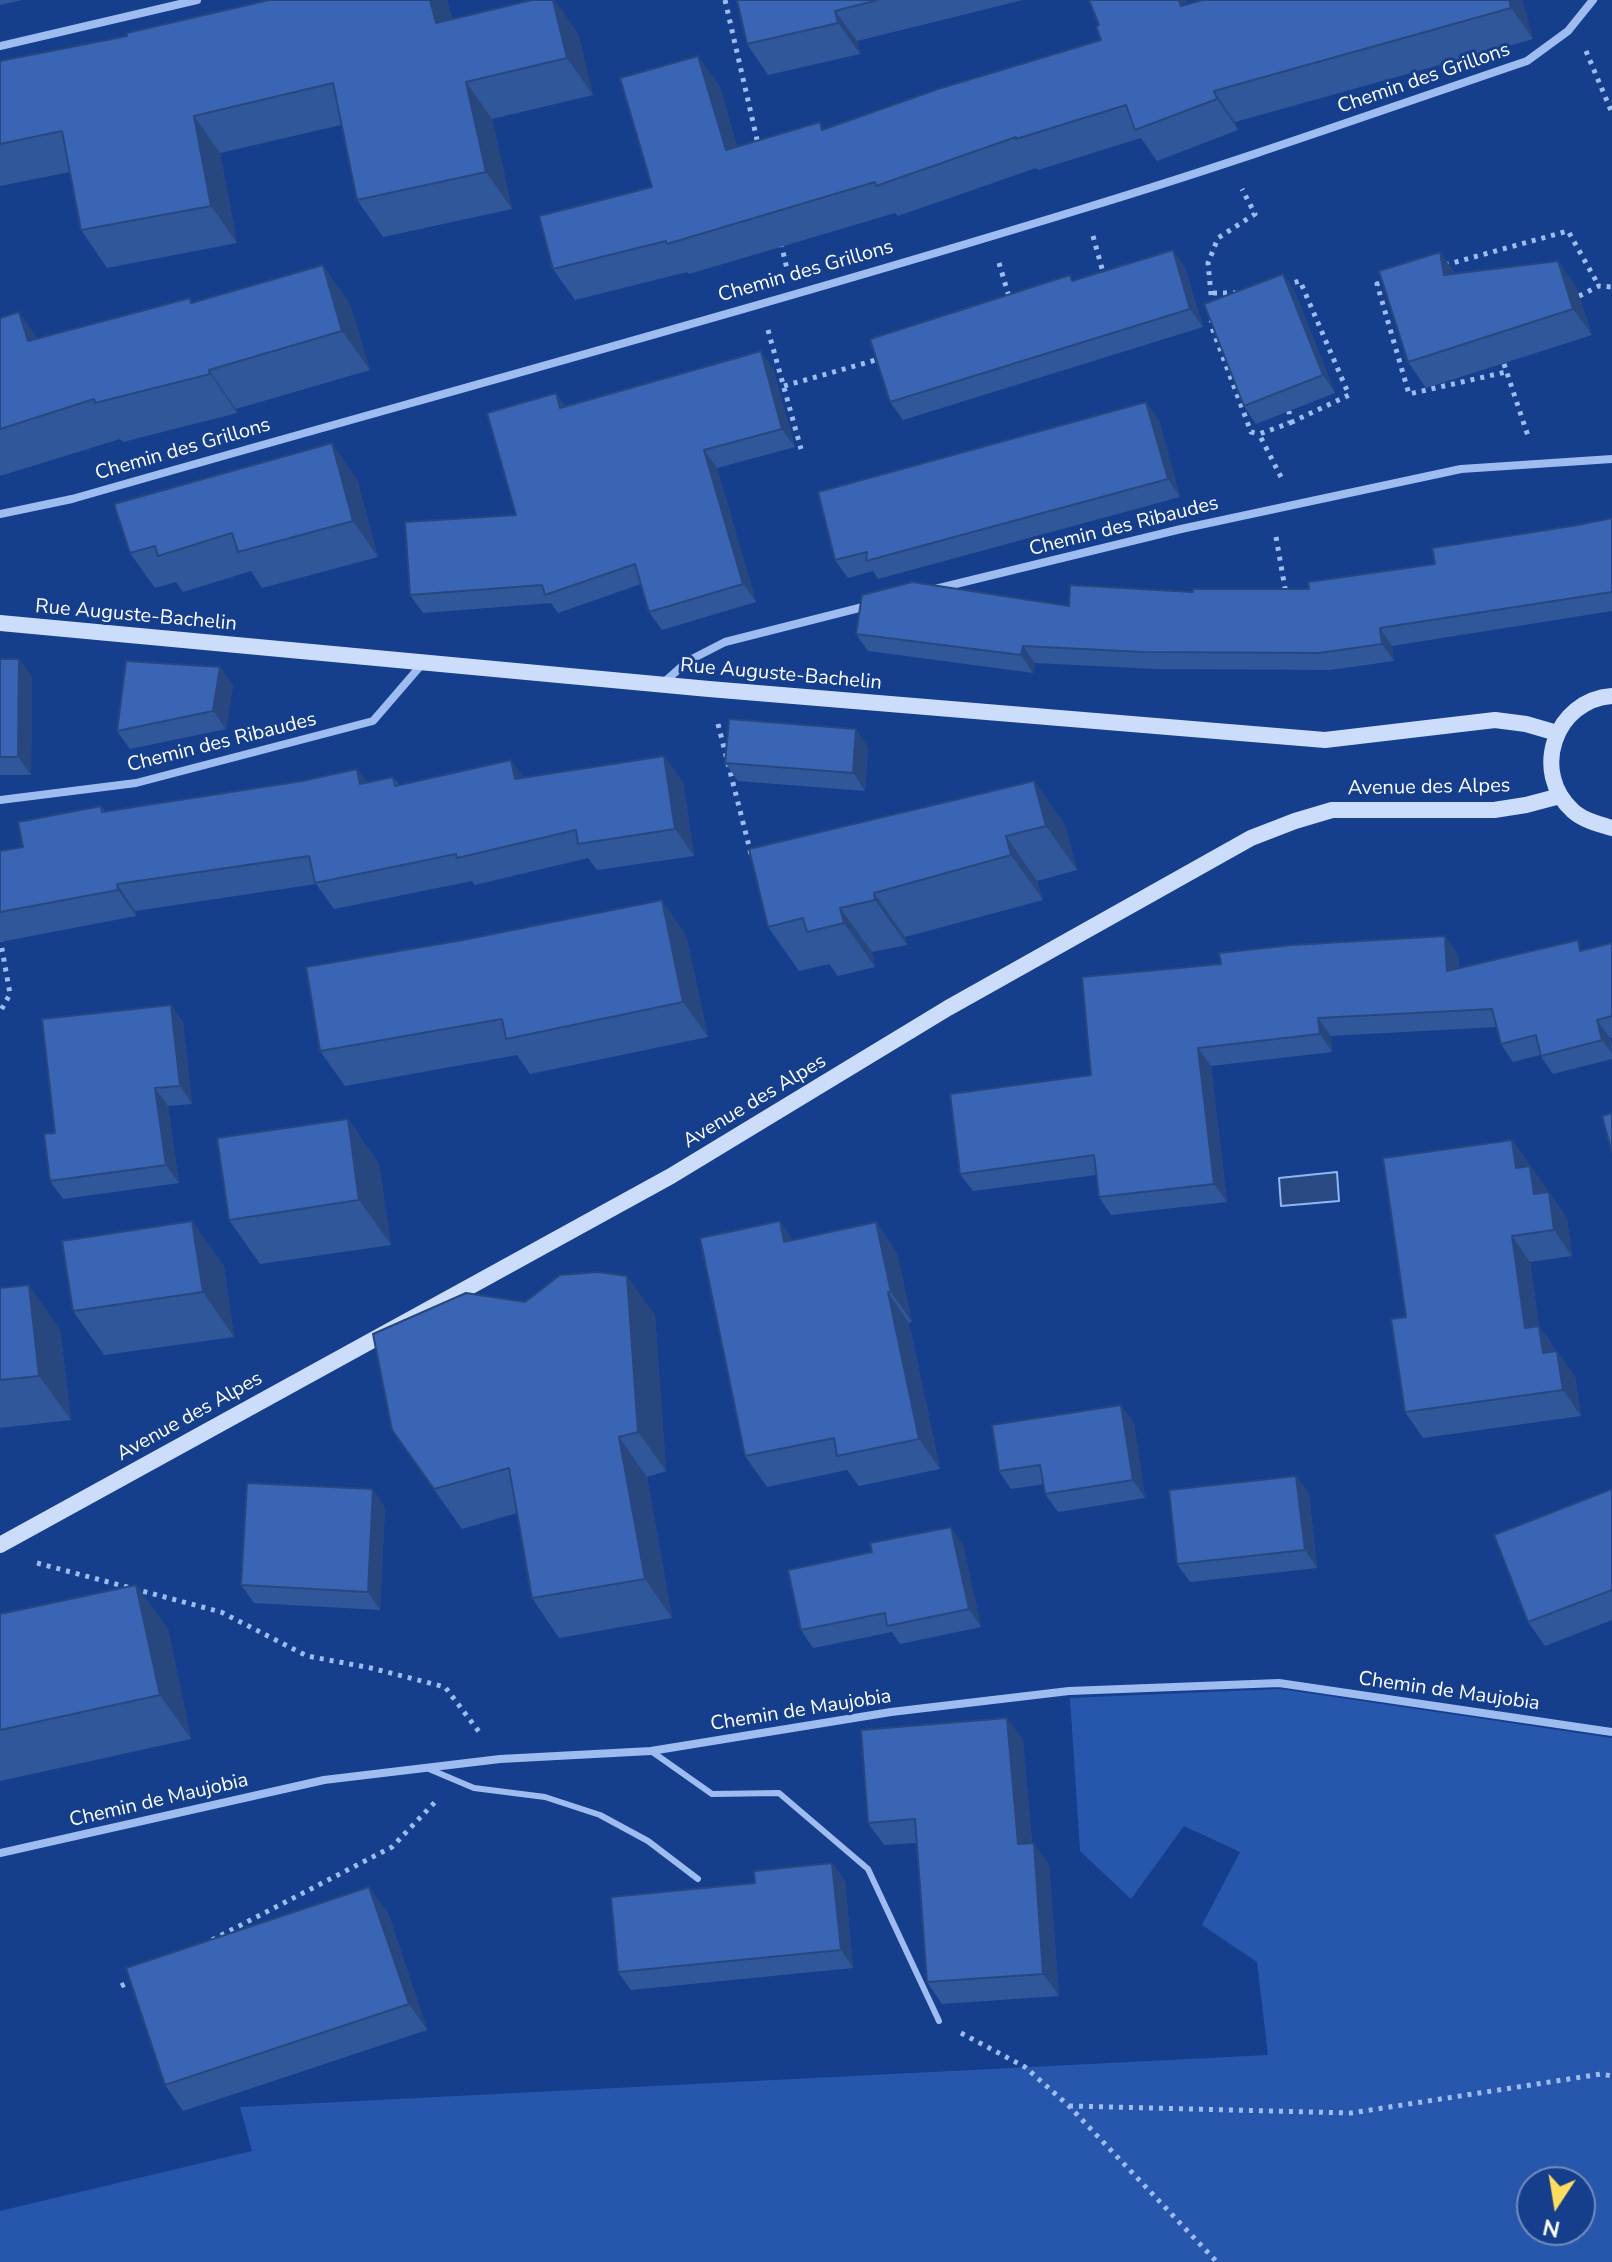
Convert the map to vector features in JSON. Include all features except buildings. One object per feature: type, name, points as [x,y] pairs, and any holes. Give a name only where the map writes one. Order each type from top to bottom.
[{"type":"main road","name":"Rue Auguste-Bachelin","points":[[0,623],[709,689],[1325,740],[1495,720],[1526,724],[1557,733]]},
{"type":"main road","points":[[1612,696],[1584,703],[1568,716],[1557,733],[1550,754],[1552,775],[1560,796],[1574,812],[1593,823],[1612,828]]},
{"type":"main road","name":"Avenue des Alpes","points":[[0,1545],[671,1176],[948,1008],[1251,838],[1332,810],[1494,810],[1560,796]]},
{"type":"street","points":[[0,46],[197,0]]},
{"type":"street","name":"Chemin des Grillons","points":[[0,514],[72,499],[792,293],[1229,163],[1527,61],[1568,31],[1593,0]]},
{"type":"street","name":"Chemin des Ribaudes","points":[[923,592],[1271,508],[1461,469],[1612,459]]},
{"type":"street","points":[[661,684],[688,661],[725,642],[877,604]]},
{"type":"street","name":"Chemin des Ribaudes","points":[[0,800],[136,783],[373,721],[424,662]]},
{"type":"street","name":"Chemin de Maujobia","points":[[0,1853],[324,1780],[500,1759],[651,1751],[891,1712],[1069,1691],[1279,1683],[1612,1732]]},
{"type":"lane","points":[[651,1751],[712,1794],[779,1793],[868,1869],[939,2021]]},
{"type":"lane","points":[[425,1768],[474,1788],[545,1797],[600,1815],[648,1841],[698,1879]]},
{"type":"path","points":[[725,0],[761,154]]},
{"type":"path","points":[[1568,31],[1584,47],[1612,113]]},
{"type":"path","points":[[1229,163],[1255,214],[1218,238],[1208,263],[1213,293],[1211,325],[1251,432],[1259,434],[1349,395],[1300,281],[1273,289]]},
{"type":"path","points":[[1084,208],[1105,279]]},
{"type":"path","points":[[778,231],[792,293]]},
{"type":"path","points":[[1436,268],[1568,231],[1599,286]]},
{"type":"path","points":[[991,235],[1010,300],[1019,306]]},
{"type":"path","points":[[1392,280],[1377,284],[1409,394],[1506,372]]},
{"type":"path","points":[[1579,296],[1599,286],[1612,287]]},
{"type":"path","points":[[1213,293],[1244,293]]},
{"type":"path","points":[[760,302],[801,449]]},
{"type":"path","points":[[784,386],[876,360]]},
{"type":"path","points":[[1504,364],[1537,464]]},
{"type":"path","points":[[1289,411],[1290,423]]},
{"type":"path","points":[[1259,434],[1295,503]]},
{"type":"path","points":[[1271,508],[1286,596]]},
{"type":"path","points":[[709,689],[754,865]]},
{"type":"path","points":[[0,938],[10,994],[0,1012]]},
{"type":"path","points":[[0,978],[7,977]]},
{"type":"path","points":[[31,1562],[221,1612],[307,1656],[445,1687],[500,1759]]},
{"type":"path","points":[[202,1945],[392,1847],[456,1780]]},
{"type":"path","points":[[121,1986],[148,1972]]},
{"type":"path","points":[[939,2021],[1025,2067],[1069,2106],[1217,2262]]},
{"type":"path","points":[[1069,2106],[1351,2113],[1601,2074],[1612,2076]]},
{"type":"shaded area","points":[[1337,1172],[1339,1201],[1281,1206],[1279,1178]]},
{"type":"shaded area","points":[[1280,1689],[1612,1738],[1612,2262],[0,2262],[0,2211],[252,2151],[240,2107],[1268,2055],[1257,1962],[1202,1925],[1240,1852],[1184,1826],[1131,1899],[1080,1851],[1070,1698]]}]
